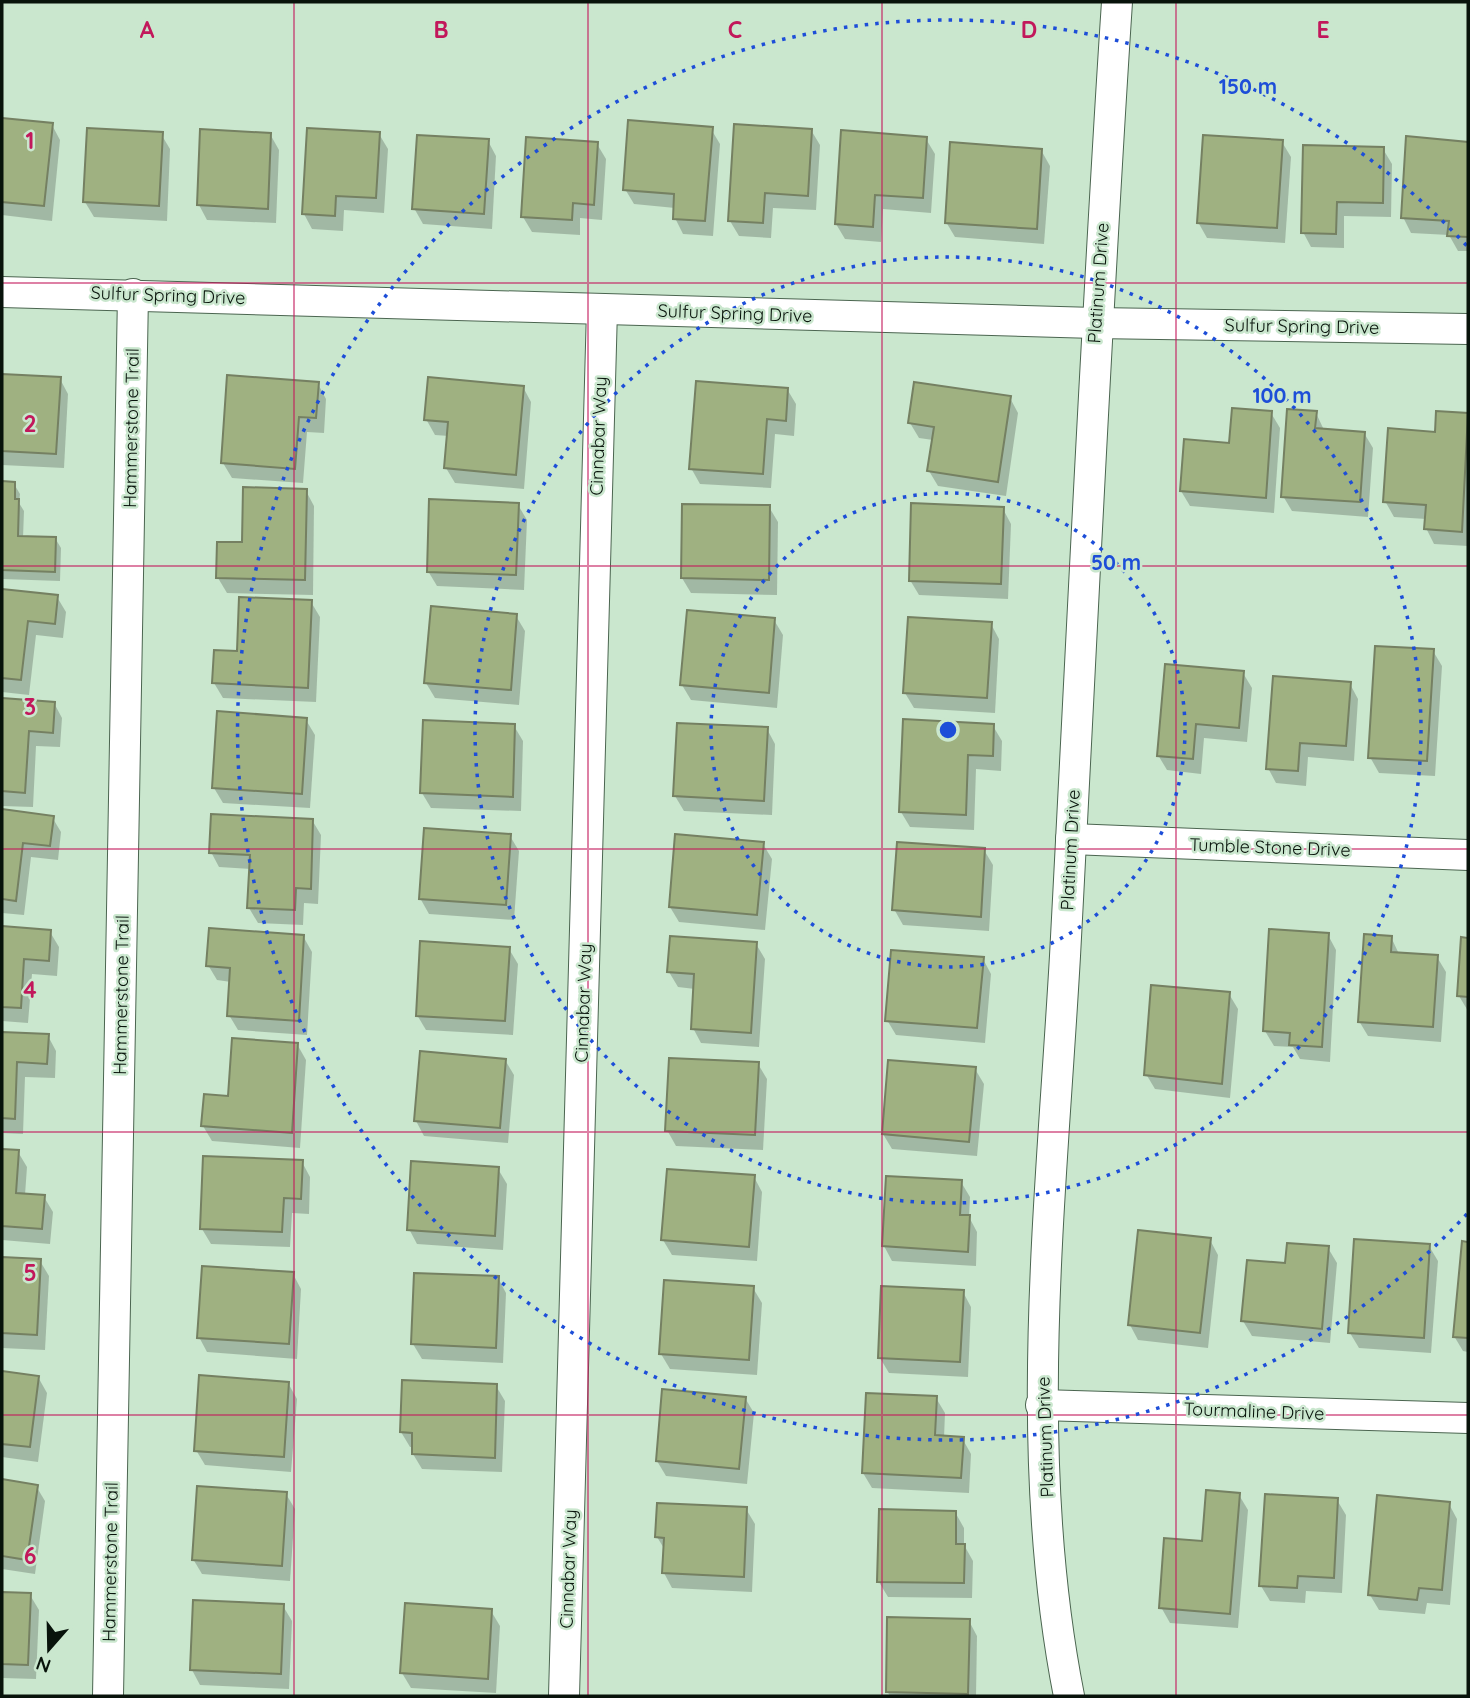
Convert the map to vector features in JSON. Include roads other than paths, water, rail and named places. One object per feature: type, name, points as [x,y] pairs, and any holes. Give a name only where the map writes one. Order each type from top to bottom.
[{"type":"street","name":"Platinum Drive","points":[[1069,1696],[1056,1630],[1041,1405],[1095,323],[1117,2]]},
{"type":"street","name":"Sulfur Spring Drive","points":[[2,292],[1095,323],[1468,329]]},
{"type":"street","name":"Hammerstone Trail","points":[[108,1696],[133,294]]},
{"type":"street","name":"Cinnabar Way","points":[[564,1696],[602,309]]},
{"type":"street","name":"Tumble Stone Drive","points":[[1071,839],[1468,855]]},
{"type":"street","name":"Tourmaline Drive","points":[[1041,1405],[1468,1418]]}]
